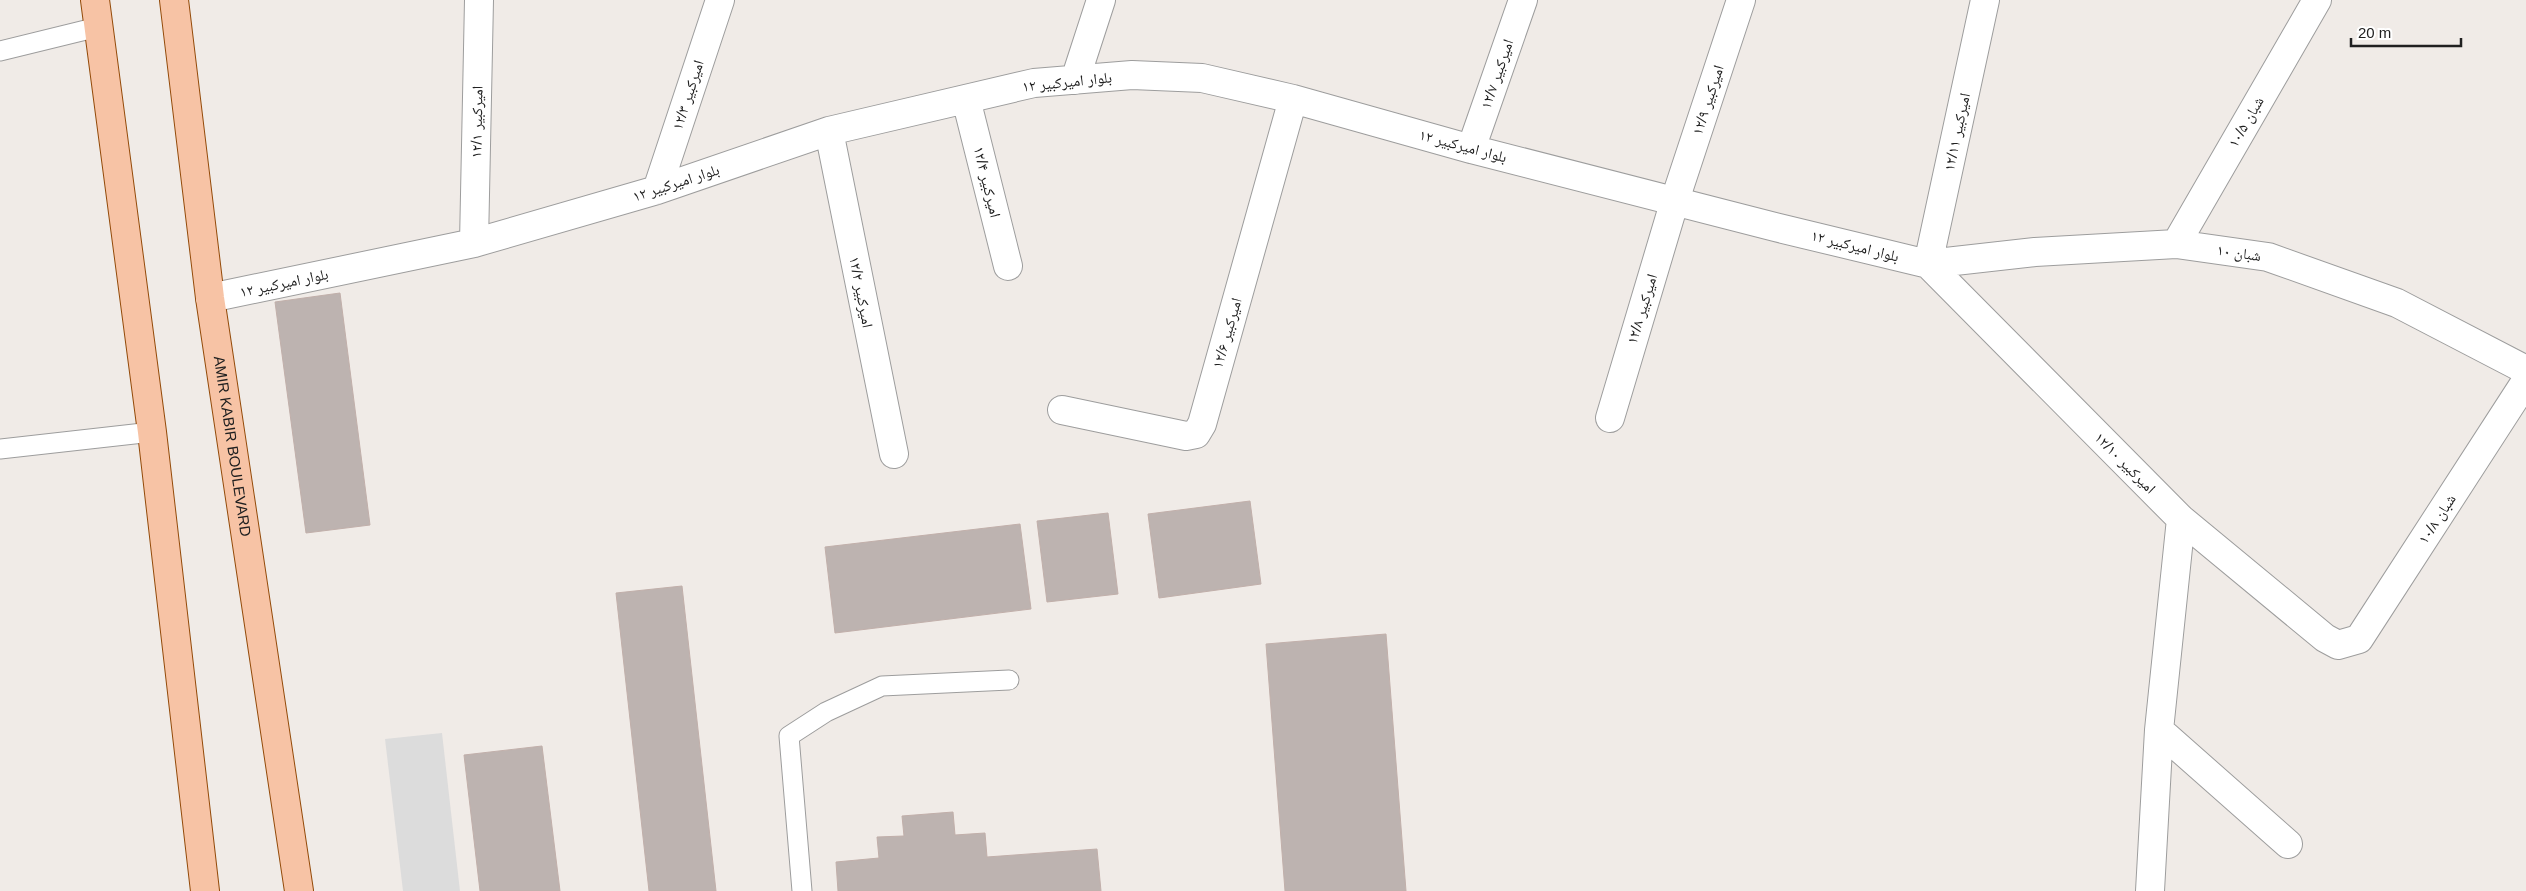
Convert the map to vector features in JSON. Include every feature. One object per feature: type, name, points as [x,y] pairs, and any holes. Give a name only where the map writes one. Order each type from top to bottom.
[{"type":"main road","points":[[95,0],[152,432],[205,891]]},
{"type":"main road","name":"AMIR KABIR BOULEVARD","points":[[174,0],[210,298],[299,891]]},
{"type":"street","name":"۱۲/۱ امیرکبیر","points":[[474,243],[480,0]]},
{"type":"street","name":"۱۲/۳ امیرکبیر","points":[[657,190],[720,0]]},
{"type":"street","points":[[1075,80],[1101,0]]},
{"type":"street","name":"۱۲/۷ امیرکبیر","points":[[1471,149],[1523,0]]},
{"type":"street","name":"۱۲/۹ امیرکبیر","points":[[1675,200],[1742,0]]},
{"type":"street","name":"۱۲/۱۱ امیرکبیر","points":[[1928,264],[1985,0]]},
{"type":"street","name":"۱۰/۵ شبان","points":[[2176,244],[2317,0]]},
{"type":"street","name":"۱۲ بلوار امیرکبیر","points":[[210,298],[474,243],[657,190],[829,131],[1034,83],[1132,75],[1202,78],[1293,99],[1471,149],[1928,264]]},
{"type":"street","name":"۱۲/۴ امیرکبیر","points":[[966,99],[1008,266]]},
{"type":"street","name":"۱۲/۶ امیرکبیر","points":[[1062,410],[1186,436],[1196,434],[1202,424],[1293,99]]},
{"type":"street","name":"۱۲/۲ امیرکبیر","points":[[829,131],[894,454]]},
{"type":"street","name":"۱۲/۸ امیرکبیر","points":[[1610,418],[1675,200]]},
{"type":"street","name":"۱۰ شبان","points":[[1928,264],[2035,252],[2176,244],[2268,257],[2397,303],[2526,370]]},
{"type":"street","name":"۱۲/۱۰ امیرکبیر","points":[[1928,264],[2180,519],[2325,638],[2338,645]]},
{"type":"street","name":"۱۰/۸ شبان","points":[[2338,645],[2359,639],[2526,381]]},
{"type":"street","points":[[2150,891],[2159,730],[2180,519]]},
{"type":"street","points":[[2159,730],[2288,844]]},
{"type":"lane","points":[[0,51],[98,27]]},
{"type":"lane","points":[[0,449],[152,432]]},
{"type":"lane","points":[[802,891],[789,736],[826,712],[882,686],[1009,680]]},
{"type":"shaded area","points":[[442,733],[460,891],[403,891],[385,739]]},
{"type":"building","points":[[340,293],[370,525],[306,533],[275,302]]},
{"type":"building","points":[[1250,501],[1261,584],[1159,598],[1148,514]]},
{"type":"building","points":[[1108,513],[1118,594],[1047,602],[1037,521]]},
{"type":"building","points":[[1020,524],[1031,609],[835,633],[825,547]]},
{"type":"building","points":[[682,586],[716,891],[649,891],[616,593]]},
{"type":"building","points":[[1386,634],[1406,891],[1285,891],[1266,644]]},
{"type":"building","points":[[542,746],[560,891],[480,891],[464,755]]},
{"type":"building","points":[[953,812],[955,835],[985,833],[987,857],[1097,849],[1101,891],[838,891],[836,862],[879,858],[877,837],[904,836],[902,816]]}]
